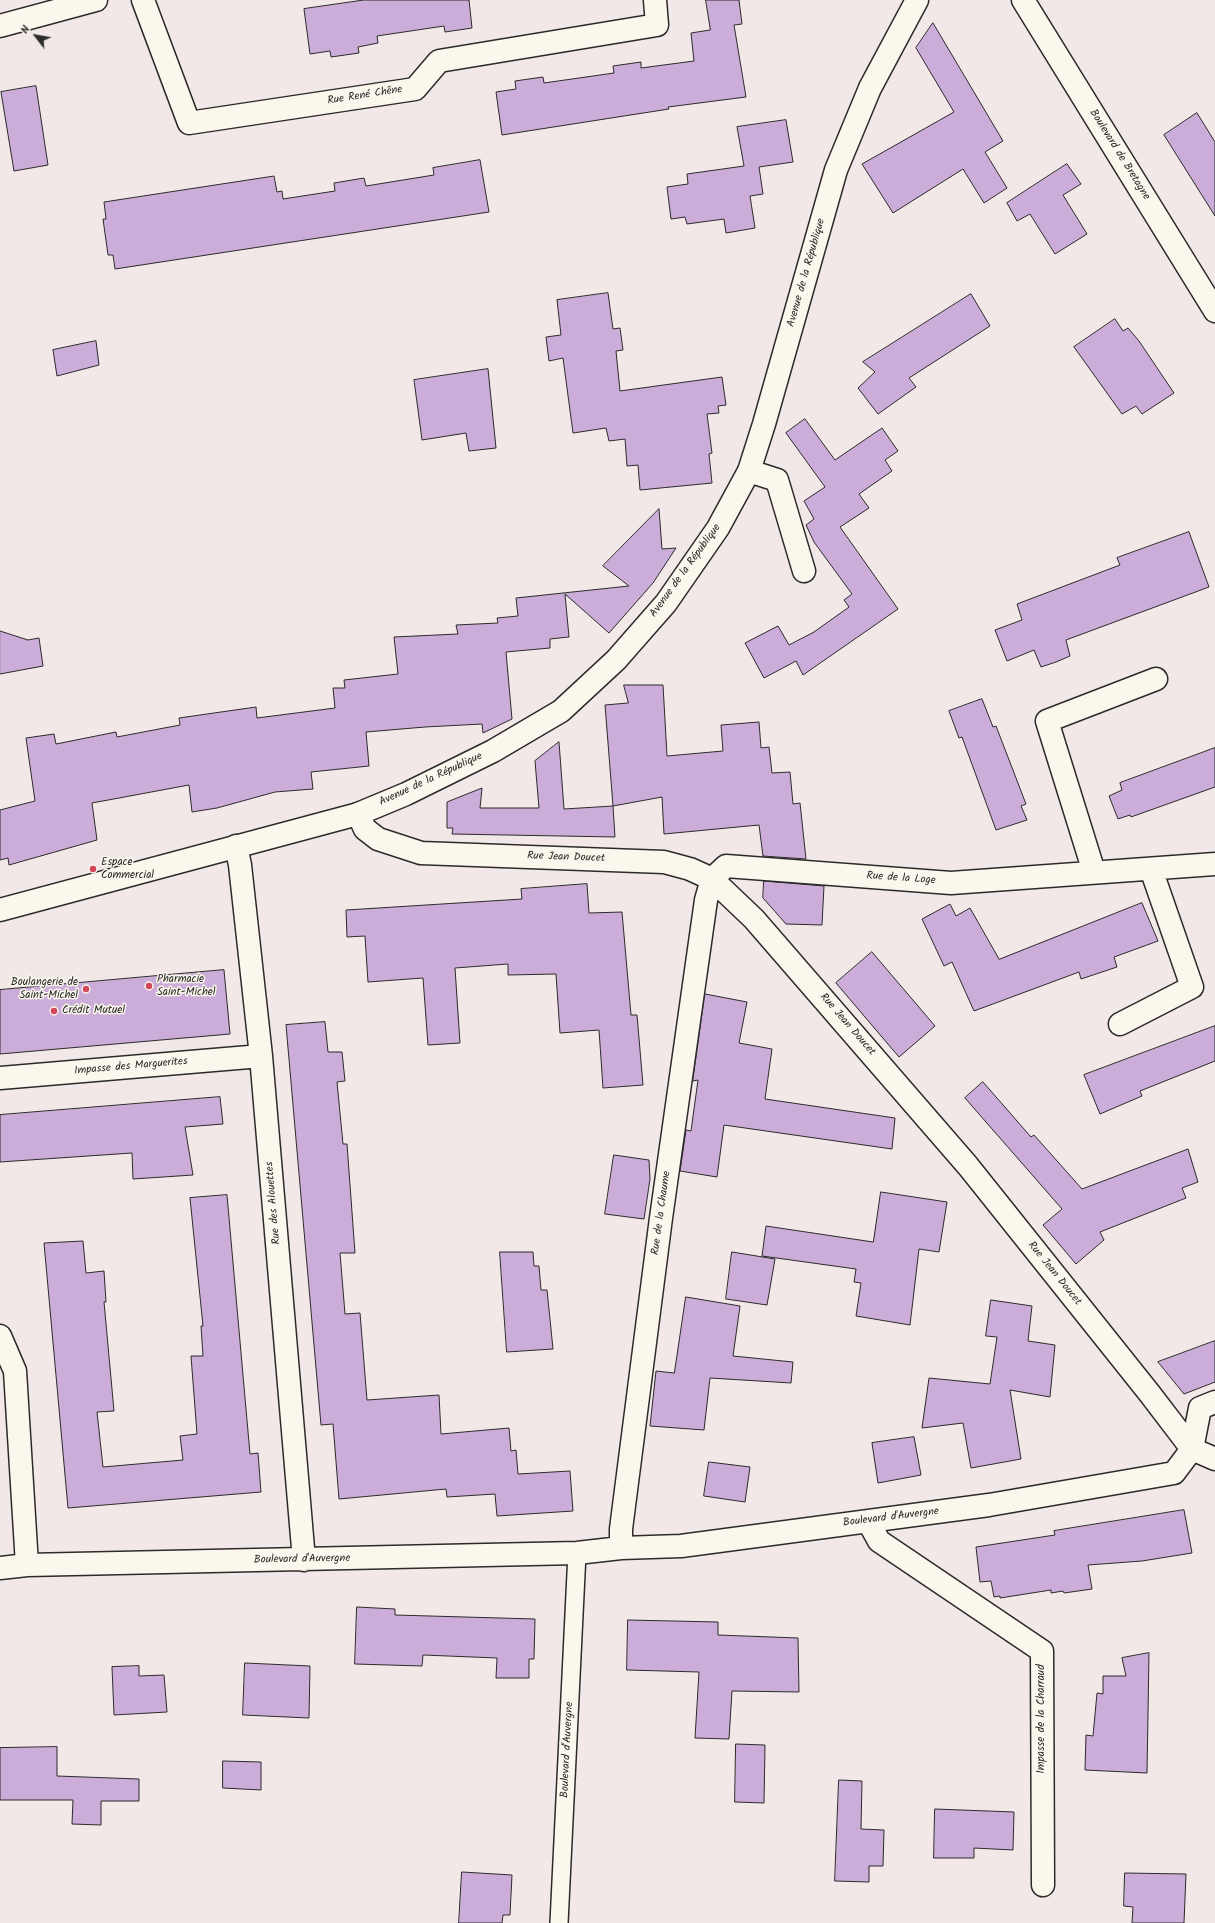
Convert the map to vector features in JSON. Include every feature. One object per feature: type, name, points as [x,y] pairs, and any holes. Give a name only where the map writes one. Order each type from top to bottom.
[{"type":"street","points":[[0,26],[96,0]]},
{"type":"street","name":"Rue René Chêne","points":[[143,0],[189,123],[415,89],[439,61],[657,25],[655,0]]},
{"type":"street","name":"Avenue de la République","points":[[0,910],[358,814],[406,794],[493,751],[561,711],[616,660],[666,603],[718,528],[749,471],[764,424],[836,170],[870,88],[917,0]]},
{"type":"street","name":"Boulevard de Bretagne","points":[[1023,0],[1215,311]]},
{"type":"street","points":[[749,471],[777,480],[804,570]]},
{"type":"street","points":[[1094,872],[1047,721],[1156,678]]},
{"type":"street","name":"Rue Jean Doucet","points":[[358,814],[365,829],[378,839],[421,853],[664,862],[690,869],[712,879],[754,919],[968,1166],[1150,1394],[1192,1450]]},
{"type":"street","name":"Rue des Alouettes","points":[[236,846],[240,865],[262,1056],[304,1560]]},
{"type":"street","name":"Rue de la Loge","points":[[712,879],[726,866],[951,883],[1215,864]]},
{"type":"street","points":[[1120,1024],[1192,986],[1152,869]]},
{"type":"street","name":"Rue de la Chaume","points":[[621,1548],[621,1529],[661,1218],[706,900],[712,879]]},
{"type":"street","name":"Impasse des Marguerites","points":[[0,1078],[262,1056]]},
{"type":"street","points":[[0,1336],[15,1371],[27,1565]]},
{"type":"street","points":[[1215,1402],[1200,1408],[1192,1450],[1215,1459]]},
{"type":"street","name":"Boulevard d'Auvergne","points":[[0,1568],[27,1565],[577,1553],[621,1548],[681,1546],[989,1506],[1174,1474],[1192,1450]]},
{"type":"street","name":"Impasse de la Charraud","points":[[868,1521],[879,1541],[1042,1651],[1043,1885]]},
{"type":"lane","name":"Boulevard d'Auvergne","points":[[559,1923],[577,1553]]},
{"type":"building","points":[[364,0],[469,0],[472,28],[445,32],[444,26],[377,36],[378,43],[358,47],[359,53],[331,57],[330,51],[310,54],[304,9]]},
{"type":"building","points":[[706,0],[739,0],[742,24],[734,25],[746,97],[668,107],[669,109],[502,135],[496,92],[516,89],[515,81],[543,77],[544,83],[614,73],[613,66],[641,62],[641,68],[694,61],[691,33],[710,30]]},
{"type":"building","points":[[933,23],[1003,141],[985,152],[1007,188],[984,203],[963,169],[893,213],[862,164],[954,112],[916,48]]},
{"type":"building","points":[[36,86],[48,165],[14,171],[1,92]]},
{"type":"building","points":[[1197,113],[1215,142],[1215,216],[1164,135]]},
{"type":"building","points":[[786,120],[793,162],[759,167],[763,194],[750,196],[755,228],[726,233],[724,219],[687,224],[685,217],[671,219],[667,187],[688,184],[687,174],[744,166],[737,127]]},
{"type":"building","points":[[480,160],[489,212],[115,269],[113,255],[108,255],[103,219],[106,219],[104,202],[274,176],[277,192],[282,191],[283,199],[335,191],[334,183],[364,178],[366,186],[434,175],[433,168]]},
{"type":"building","points":[[1067,164],[1081,184],[1063,195],[1087,234],[1055,254],[1030,214],[1017,221],[1007,203]]},
{"type":"building","points":[[608,293],[613,329],[620,328],[623,350],[616,351],[620,391],[722,377],[726,405],[718,406],[719,413],[707,414],[712,453],[709,454],[712,483],[640,490],[638,465],[627,466],[625,439],[609,441],[606,428],[573,433],[563,358],[549,361],[546,337],[561,335],[557,300]]},
{"type":"building","points":[[971,294],[990,326],[909,378],[916,387],[878,414],[858,388],[875,372],[863,362]]},
{"type":"building","points":[[1115,319],[1123,331],[1128,328],[1139,341],[1174,393],[1142,414],[1136,406],[1122,414],[1074,347]]},
{"type":"building","points":[[96,341],[99,365],[57,376],[53,350]]},
{"type":"building","points":[[488,369],[496,448],[469,451],[466,433],[422,440],[414,380]]},
{"type":"building","points":[[805,419],[835,460],[882,428],[898,451],[885,460],[892,471],[859,494],[869,508],[840,527],[898,609],[803,675],[796,661],[764,678],[745,643],[778,626],[789,645],[814,632],[849,607],[844,600],[852,594],[814,542],[806,525],[814,519],[804,501],[825,487],[786,433]]},
{"type":"building","points":[[659,509],[662,549],[676,548],[653,583],[609,633],[565,594],[569,637],[550,639],[550,648],[506,652],[512,719],[483,733],[482,724],[366,732],[369,766],[311,772],[313,789],[275,792],[217,808],[192,812],[189,785],[92,803],[97,840],[9,865],[8,858],[0,860],[0,810],[35,801],[26,738],[54,734],[56,744],[116,732],[117,737],[180,725],[179,718],[256,707],[257,718],[335,708],[333,688],[345,688],[344,680],[398,674],[394,637],[458,634],[456,625],[498,623],[497,618],[518,616],[516,598],[629,586],[603,566]]},
{"type":"building","points":[[1189,532],[1209,587],[1066,640],[1070,656],[1056,662],[1041,667],[1034,650],[1007,661],[995,630],[1022,620],[1017,604],[1120,565],[1117,558]]},
{"type":"building","points":[[0,631],[28,640],[39,638],[43,666],[0,674]]},
{"type":"building","points":[[624,685],[663,685],[667,756],[723,751],[721,725],[759,722],[761,748],[769,747],[772,773],[790,772],[793,804],[800,803],[806,859],[763,856],[759,825],[664,834],[662,797],[613,806],[605,705],[628,703]]},
{"type":"building","points":[[982,699],[993,727],[996,726],[1026,804],[1021,806],[1027,820],[996,830],[962,737],[959,738],[949,711]]},
{"type":"building","points":[[559,742],[564,809],[613,806],[615,837],[452,834],[453,828],[447,828],[447,802],[482,788],[480,808],[539,808],[535,761]]},
{"type":"building","points":[[1215,748],[1215,787],[1131,817],[1130,815],[1118,819],[1109,796],[1122,790],[1120,783]]},
{"type":"building","points":[[764,881],[824,886],[822,925],[786,924],[763,898]]},
{"type":"building","points":[[587,884],[589,913],[622,912],[631,1015],[637,1015],[643,1085],[603,1088],[599,1030],[560,1033],[556,974],[508,975],[508,964],[455,968],[460,1043],[428,1045],[423,978],[368,982],[365,936],[347,937],[346,910],[522,899],[521,889]]},
{"type":"building","points":[[1142,903],[1158,941],[1114,957],[1117,967],[1081,979],[1079,972],[974,1011],[952,962],[944,966],[922,919],[950,904],[956,916],[970,908],[999,959]]},
{"type":"building","points":[[872,952],[935,1026],[899,1057],[836,983]]},
{"type":"building","points":[[224,970],[230,1034],[0,1054],[0,990]]},
{"type":"building","points":[[705,994],[747,1002],[739,1043],[772,1049],[765,1099],[895,1118],[892,1149],[724,1125],[717,1177],[680,1171],[686,1130],[691,1131],[698,1080],[693,1081]]},
{"type":"building","points":[[325,1022],[328,1052],[342,1052],[345,1081],[337,1082],[343,1144],[347,1144],[355,1253],[340,1253],[345,1314],[360,1313],[367,1400],[439,1395],[441,1434],[509,1428],[511,1451],[516,1450],[518,1474],[570,1471],[573,1511],[497,1516],[495,1494],[447,1497],[446,1489],[339,1499],[333,1424],[321,1425],[286,1025]]},
{"type":"building","points":[[1215,1026],[1215,1061],[1140,1091],[1142,1096],[1100,1114],[1084,1075]]},
{"type":"building","points":[[983,1082],[1031,1137],[1034,1135],[1082,1189],[1188,1149],[1198,1182],[1182,1188],[1186,1198],[1100,1232],[1104,1240],[1076,1264],[1043,1225],[1062,1209],[965,1098]]},
{"type":"building","points":[[220,1097],[223,1124],[185,1127],[193,1175],[133,1179],[132,1153],[0,1162],[0,1115]]},
{"type":"building","points":[[614,1155],[649,1160],[650,1179],[644,1219],[605,1214]]},
{"type":"building","points":[[881,1192],[947,1202],[939,1252],[919,1249],[910,1325],[856,1316],[861,1283],[854,1282],[856,1269],[762,1256],[766,1226],[873,1242]]},
{"type":"building","points":[[227,1195],[250,1454],[258,1453],[261,1492],[68,1508],[44,1243],[83,1241],[86,1273],[104,1271],[106,1302],[104,1302],[114,1411],[97,1412],[103,1467],[183,1460],[180,1436],[197,1434],[191,1356],[203,1356],[201,1326],[203,1326],[190,1198]]},
{"type":"building","points":[[500,1252],[533,1252],[534,1266],[539,1266],[541,1290],[547,1290],[553,1349],[507,1352]]},
{"type":"building","points":[[732,1252],[775,1259],[767,1305],[726,1299]]},
{"type":"building","points":[[686,1297],[740,1306],[733,1356],[793,1362],[791,1383],[710,1378],[704,1430],[650,1426],[656,1371],[674,1373]]},
{"type":"building","points":[[991,1300],[1032,1306],[1028,1341],[1055,1345],[1050,1397],[1010,1390],[1021,1459],[971,1468],[963,1423],[922,1428],[929,1378],[990,1384],[997,1337],[986,1336]]},
{"type":"building","points":[[1215,1341],[1215,1382],[1184,1394],[1158,1362]]},
{"type":"building","points":[[914,1437],[921,1475],[878,1483],[872,1443]]},
{"type":"building","points":[[709,1462],[750,1467],[745,1502],[704,1496]]},
{"type":"building","points":[[1184,1510],[1192,1553],[1142,1561],[1088,1565],[1092,1589],[1064,1593],[1063,1591],[1051,1593],[1051,1590],[1000,1598],[1000,1596],[994,1597],[991,1581],[980,1582],[976,1547],[1055,1535],[1054,1531]]},
{"type":"building","points":[[357,1607],[395,1609],[395,1615],[535,1619],[534,1659],[529,1659],[529,1678],[496,1678],[497,1658],[423,1655],[422,1666],[355,1664]]},
{"type":"building","points":[[628,1620],[718,1622],[718,1635],[798,1638],[799,1692],[732,1691],[729,1739],[695,1738],[699,1672],[627,1670]]},
{"type":"building","points":[[1149,1653],[1147,1773],[1085,1770],[1086,1735],[1093,1736],[1097,1693],[1103,1694],[1103,1676],[1126,1676],[1122,1658]]},
{"type":"building","points":[[245,1663],[310,1666],[309,1718],[243,1715]]},
{"type":"building","points":[[139,1666],[139,1676],[164,1675],[167,1712],[114,1715],[112,1667]]},
{"type":"building","points":[[736,1744],[765,1745],[764,1803],[735,1802]]},
{"type":"building","points":[[57,1747],[57,1776],[139,1779],[139,1801],[101,1801],[101,1825],[72,1824],[73,1800],[0,1800],[0,1748]]},
{"type":"building","points":[[223,1761],[261,1762],[261,1790],[223,1788]]},
{"type":"building","points":[[839,1780],[862,1781],[861,1829],[884,1830],[883,1866],[869,1866],[869,1882],[835,1881]]},
{"type":"building","points":[[935,1809],[1014,1812],[1013,1850],[974,1848],[974,1858],[934,1858]]},
{"type":"building","points":[[462,1872],[512,1875],[510,1915],[503,1915],[502,1923],[459,1923]]},
{"type":"building","points":[[1125,1873],[1186,1874],[1184,1923],[1132,1923],[1133,1907],[1124,1906]]},
{"type":"place","name":"Espace Commercial","points":[[93,869]]},
{"type":"place","name":"Pharmacie Saint-Michel","points":[[149,986]]},
{"type":"place","name":"Boulangerie de Saint-Michel","points":[[86,989]]},
{"type":"place","name":"Crédit Mutuel","points":[[54,1011]]}]
